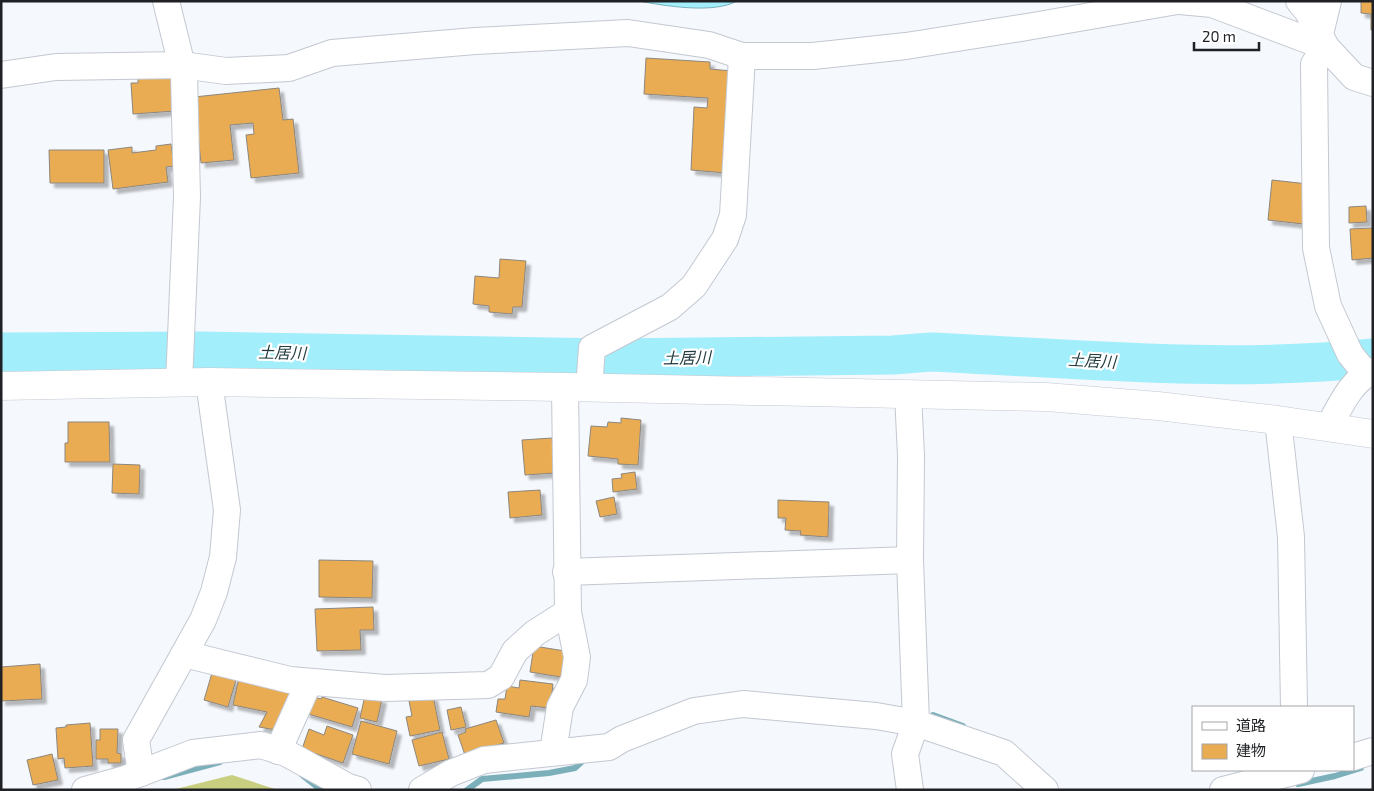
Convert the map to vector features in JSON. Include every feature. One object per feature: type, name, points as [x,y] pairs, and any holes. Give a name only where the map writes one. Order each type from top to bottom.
[{"type":"street","points":[[166,1],[184,74],[187,197],[180,374]]},
{"type":"street","points":[[1,75],[56,67],[182,65],[226,71],[289,68],[332,53],[475,41],[628,34],[709,45],[742,56],[813,56],[906,46],[1178,1],[1212,4],[1323,41]]},
{"type":"street","points":[[1299,1],[1308,12],[1323,41],[1354,76],[1373,83]]},
{"type":"street","points":[[1328,1],[1323,41],[1314,64],[1316,248],[1328,306],[1350,354],[1369,372],[1356,383],[1329,426]]},
{"type":"street","points":[[553,752],[560,707],[574,680],[577,657],[568,612],[566,572],[582,383],[592,348],[670,307],[694,286],[724,239],[733,215],[742,56]]},
{"type":"street","points":[[1,386],[180,374],[209,382],[582,383],[1046,397],[1158,406],[1329,426],[1373,434]]},
{"type":"street","points":[[141,773],[136,740],[203,620],[214,592],[223,557],[227,510],[209,382]]},
{"type":"street","points":[[908,394],[911,456],[910,560],[916,722],[905,754],[910,790]]},
{"type":"street","points":[[1278,420],[1291,537],[1294,706]]},
{"type":"street","points":[[566,572],[910,560]]},
{"type":"street","points":[[184,654],[290,680],[309,682],[385,688],[488,685],[501,677],[515,651],[536,633],[568,612]]},
{"type":"street","points":[[278,751],[309,682]]},
{"type":"street","points":[[422,790],[450,773],[484,760],[609,747],[622,739],[694,711],[744,704],[876,716],[916,722],[1004,753],[1045,790]]},
{"type":"street","points":[[85,790],[124,779],[193,753],[261,745],[286,753],[348,787],[358,790]]},
{"type":"street","points":[[1354,757],[1373,751]]},
{"type":"street","points":[[1223,790],[1293,771]]},
{"type":"green space","points":[[232,775],[278,790],[172,790]]},
{"type":"water","points":[[639,1],[737,1],[716,7],[689,8]]},
{"type":"building","points":[[1361,1],[1373,1],[1373,30],[1371,30],[1371,14],[1361,13]]},
{"type":"building","points":[[646,58],[710,62],[710,69],[732,71],[727,173],[691,170],[694,107],[707,108],[708,98],[644,94]]},
{"type":"building","points":[[172,75],[175,111],[133,114],[131,83],[138,83],[138,77]]},
{"type":"building","points":[[279,88],[283,120],[293,119],[299,173],[251,178],[246,135],[254,134],[253,123],[230,125],[234,160],[201,163],[194,97]]},
{"type":"building","points":[[171,144],[174,166],[166,167],[168,182],[113,189],[108,150],[132,147],[132,153],[156,150],[156,146]]},
{"type":"building","points":[[49,150],[104,150],[104,183],[50,183]]},
{"type":"building","points":[[1272,180],[1308,184],[1303,224],[1268,220]]},
{"type":"building","points":[[1366,206],[1367,222],[1349,223],[1349,207]]},
{"type":"building","points":[[1373,228],[1373,258],[1352,260],[1350,229]]},
{"type":"building","points":[[500,259],[526,261],[522,307],[513,307],[512,314],[489,312],[489,306],[473,304],[475,276],[499,278]]},
{"type":"building","points":[[621,418],[641,420],[638,465],[618,464],[618,459],[588,456],[591,426],[607,427],[608,422],[621,423]]},
{"type":"building","points":[[68,422],[109,422],[110,462],[65,462],[65,443],[68,443]]},
{"type":"building","points":[[552,438],[555,473],[525,475],[522,440]]},
{"type":"building","points":[[113,464],[140,465],[139,494],[112,493]]},
{"type":"building","points":[[635,472],[637,489],[613,492],[612,479],[622,478],[621,474]]},
{"type":"building","points":[[540,490],[542,515],[510,518],[508,492]]},
{"type":"building","points":[[614,497],[617,514],[600,517],[596,501]]},
{"type":"building","points":[[778,500],[829,502],[828,537],[800,535],[801,531],[785,530],[786,518],[778,518]]},
{"type":"building","points":[[319,560],[373,561],[372,598],[319,597]]},
{"type":"building","points":[[373,607],[374,630],[360,630],[361,650],[317,651],[315,609]]},
{"type":"building","points":[[534,646],[565,651],[561,677],[530,672]]},
{"type":"building","points":[[40,664],[42,699],[1,701],[1,667]]},
{"type":"building","points":[[212,673],[236,680],[228,707],[204,700]]},
{"type":"building","points":[[239,677],[295,687],[276,730],[259,727],[267,712],[233,705]]},
{"type":"building","points":[[520,680],[553,684],[550,708],[531,706],[529,717],[496,712],[498,699],[505,699],[507,686],[519,688]]},
{"type":"building","points":[[365,695],[382,699],[377,722],[360,718]]},
{"type":"building","points":[[310,696],[321,699],[322,697],[358,708],[352,727],[305,713]]},
{"type":"building","points":[[433,696],[440,730],[410,736],[406,717],[412,716],[409,701]]},
{"type":"building","points":[[461,707],[466,727],[451,730],[447,710]]},
{"type":"building","points":[[496,720],[504,743],[465,755],[458,735],[466,732],[465,729]]},
{"type":"building","points":[[361,721],[397,731],[389,764],[352,754]]},
{"type":"building","points":[[90,723],[93,766],[65,768],[64,758],[58,759],[56,728],[66,727],[66,725]]},
{"type":"building","points":[[327,726],[353,735],[343,763],[302,749],[309,729],[324,735]]},
{"type":"building","points":[[100,729],[118,729],[117,753],[121,754],[121,763],[108,763],[108,759],[96,759],[96,740],[100,740]]},
{"type":"building","points":[[442,732],[449,759],[419,766],[412,740]]},
{"type":"building","points":[[52,754],[58,780],[33,785],[27,760]]},
{"type":"waterway","name":"土居川","points":[[1,352],[202,351],[610,358],[893,355],[931,352],[1207,365],[1318,362],[1373,358]]},
{"type":"waterway","points":[[933,715],[963,726]]},
{"type":"waterway","points":[[467,790],[482,779],[549,773],[575,768],[587,757]]},
{"type":"waterway","points":[[164,777],[220,762]]},
{"type":"waterway","points":[[1354,770],[1361,768]]},
{"type":"waterway","points":[[1298,784],[1351,771]]},
{"type":"waterway","points":[[302,775],[321,790]]}]
